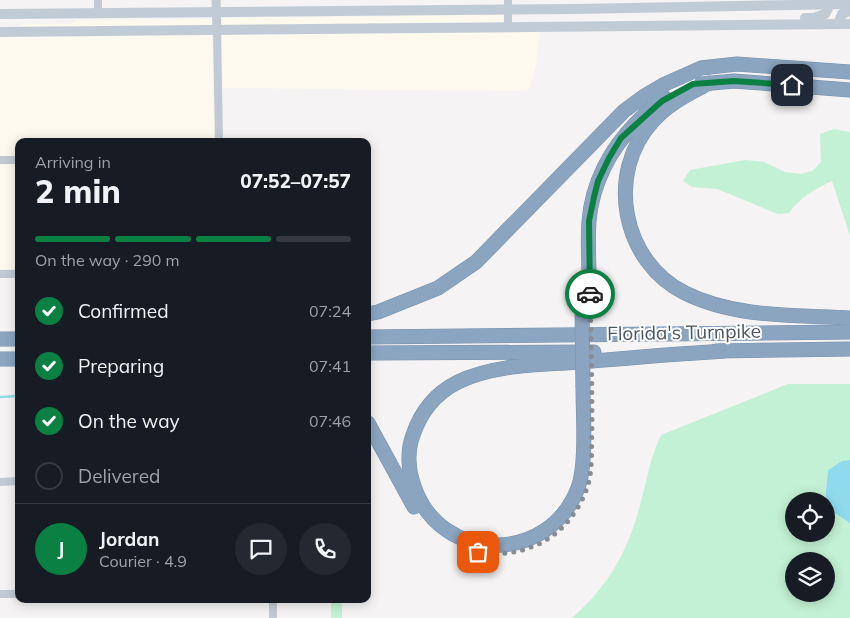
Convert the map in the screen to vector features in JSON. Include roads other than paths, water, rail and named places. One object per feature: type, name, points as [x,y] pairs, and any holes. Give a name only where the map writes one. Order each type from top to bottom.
[{"type":"highway","points":[[371,313],[438,288],[476,262],[624,111],[665,84],[701,68],[737,64],[850,72]]},
{"type":"highway","points":[[586,306],[589,221],[598,181],[621,138],[662,101],[693,84],[734,81],[850,90]]},
{"type":"highway","points":[[709,83],[683,96],[667,108],[652,122],[634,152],[627,171],[624,193],[627,214],[640,249],[665,280],[684,293],[707,302],[727,308],[768,313],[850,318]]},
{"type":"highway","points":[[371,429],[412,504],[427,525],[443,539],[466,550],[491,555],[518,552],[545,542],[567,523],[580,504],[588,484],[591,465],[586,306],[581,224],[585,195],[601,154],[643,97]]},
{"type":"highway","name":"Florida's Turnpike","points":[[371,337],[850,332]]},
{"type":"highway","points":[[0,339],[15,339]]},
{"type":"highway","name":"Florida's Turnpike","points":[[371,353],[850,349]]},
{"type":"highway","points":[[588,386],[581,473],[578,487],[572,502],[557,522],[534,538],[514,544],[492,546],[469,542],[449,533],[430,516],[419,502],[411,478],[409,459],[416,424],[428,405],[441,392],[458,382],[474,375],[528,366],[724,351]]},
{"type":"highway","points":[[0,360],[15,359]]},
{"type":"main road","points":[[0,14],[508,5],[831,2],[850,4]]},
{"type":"main road","points":[[748,24],[757,19],[814,18],[824,14],[831,2]]},
{"type":"main road","points":[[838,24],[842,14],[850,12]]},
{"type":"main road","points":[[12,32],[14,24],[21,20],[70,19],[77,14]]},
{"type":"main road","points":[[0,32],[850,24]]},
{"type":"street","points":[[98,0],[98,13]]},
{"type":"street","points":[[216,0],[218,138]]},
{"type":"street","points":[[508,5],[508,27]]},
{"type":"street","points":[[0,160],[15,160]]},
{"type":"street","points":[[0,274],[15,274]]},
{"type":"street","points":[[0,482],[15,481]]},
{"type":"street","points":[[0,594],[15,594]]},
{"type":"street","points":[[273,603],[273,618]]},
{"type":"water","points":[[850,460],[850,523],[835,513],[835,492],[826,492],[828,470],[842,461]]},
{"type":"waterway","points":[[0,397],[15,396]]}]
